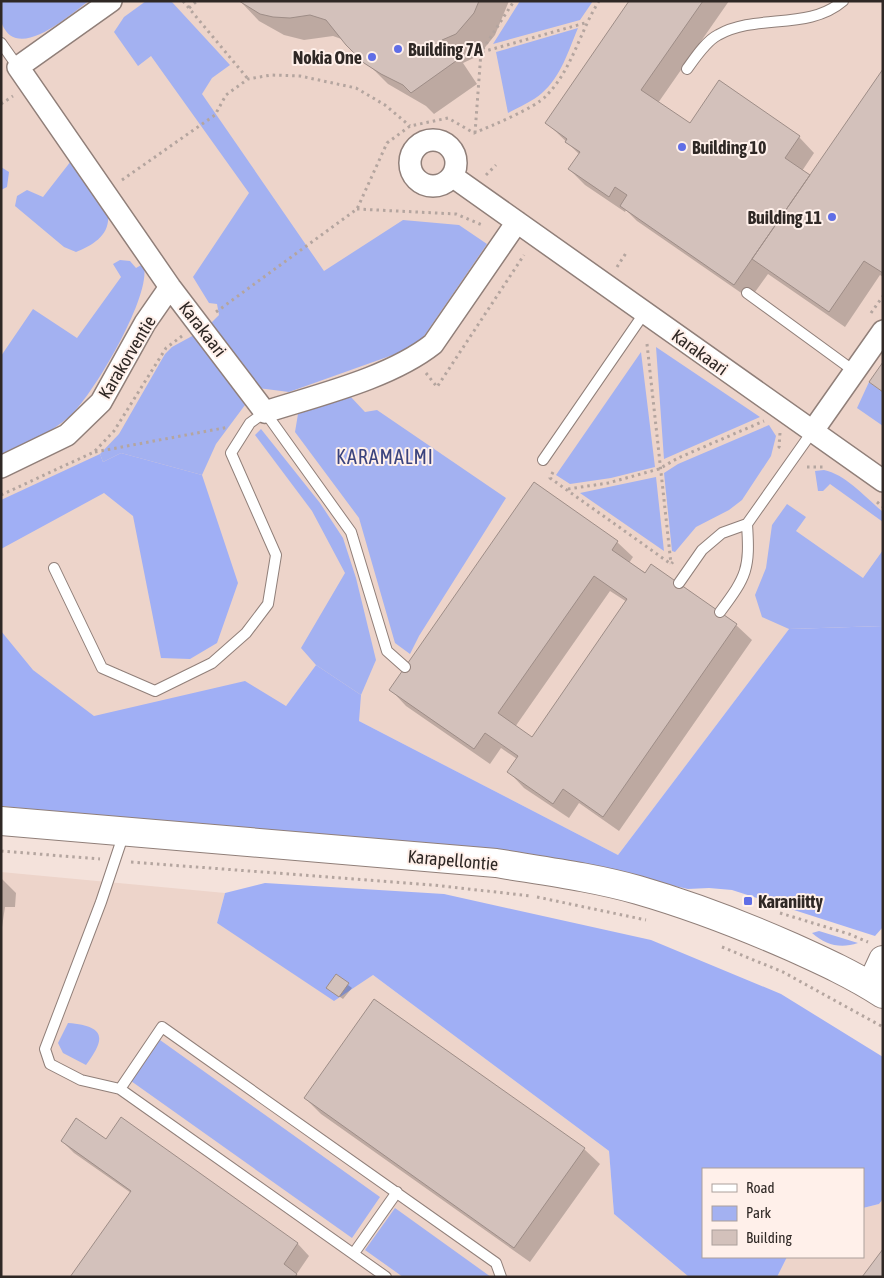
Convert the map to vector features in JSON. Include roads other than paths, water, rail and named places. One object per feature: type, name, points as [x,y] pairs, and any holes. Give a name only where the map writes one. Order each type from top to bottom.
[{"type":"street","points":[[18,67],[112,1]]},
{"type":"street","name":"Karakaari","points":[[18,67],[170,287],[200,324],[258,418]]},
{"type":"street","name":"Karakaari","points":[[452,176],[883,481]]},
{"type":"street","points":[[258,418],[337,390],[415,358],[433,344],[517,222]]},
{"type":"street","name":"Karakorventie","points":[[1,467],[67,435],[101,402],[145,323],[170,287]]},
{"type":"street","points":[[812,432],[883,330]]},
{"type":"street","name":"Karapellontie","points":[[1,821],[496,864],[567,874],[637,890],[691,907],[770,937],[823,961],[877,990]]},
{"type":"street","points":[[877,990],[879,952]]},
{"type":"lane","points":[[687,69],[718,35],[756,22],[812,18],[843,1]]},
{"type":"lane","points":[[1,43],[18,67]]},
{"type":"lane","points":[[747,293],[854,371]]},
{"type":"lane","points":[[543,460],[645,312]]},
{"type":"lane","points":[[54,568],[102,668],[155,691],[212,663],[246,633],[268,604],[276,556],[231,453],[258,418],[350,532],[386,652],[405,667]]},
{"type":"lane","points":[[678,583],[702,550],[722,533],[747,524],[812,432]]},
{"type":"lane","points":[[720,612],[740,585],[749,558],[747,524]]},
{"type":"lane","points":[[124,832],[45,1049],[50,1064],[81,1080],[120,1089],[386,1277]]},
{"type":"lane","points":[[120,1089],[162,1027],[496,1263],[501,1277]]},
{"type":"lane","points":[[354,1253],[397,1192]]},
{"type":"place","name":"Building 7A","points":[[398,49]]},
{"type":"place","name":"Nokia One","points":[[372,57]]},
{"type":"place","name":"Building 10","points":[[682,147]]},
{"type":"place","name":"Building 11","points":[[832,217]]},
{"type":"place","name":"Karaniitty","points":[[748,901]]},
{"type":"district","name":"KARAMALMI","points":[[385,456]]}]
